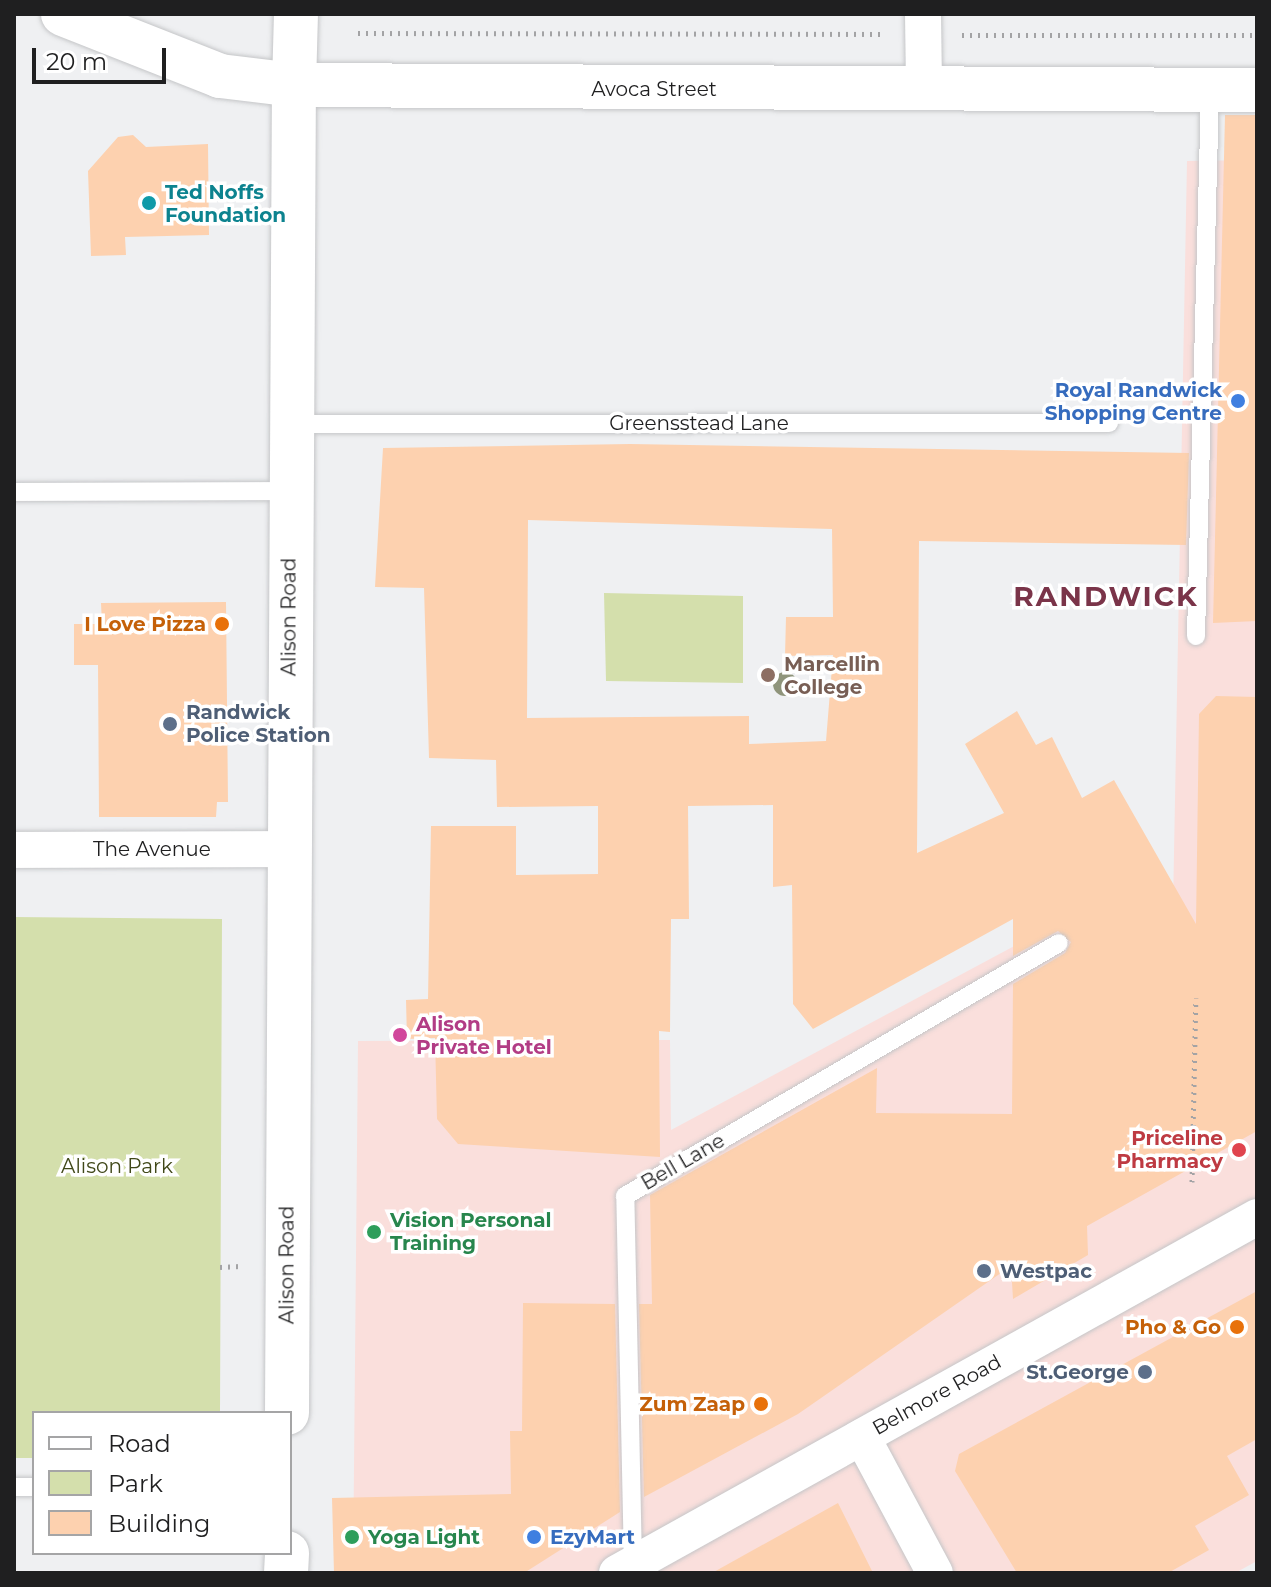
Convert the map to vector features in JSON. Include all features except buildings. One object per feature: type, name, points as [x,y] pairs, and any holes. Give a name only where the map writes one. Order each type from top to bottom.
[{"type":"main road","name":"Avoca Street","points":[[63,14],[220,76],[294,85],[1257,90]]},
{"type":"main road","name":"Alison Road","points":[[287,1411],[289,491],[296,14]]},
{"type":"street","points":[[923,24],[924,90]]},
{"type":"street","name":"The Avenue","points":[[14,850],[290,849]]},
{"type":"street","name":"Belmore Road","points":[[625,1568],[1257,1217]]},
{"type":"street","points":[[862,1437],[935,1573]]},
{"type":"lane","points":[[1196,636],[1210,90]]},
{"type":"lane","name":"Greensstead Lane","points":[[290,424],[1109,423]]},
{"type":"lane","points":[[14,492],[289,491]]},
{"type":"lane","name":"Bell Lane","points":[[625,1568],[625,1196],[1059,943]]},
{"type":"path","points":[[358,33],[923,24],[1257,35]]},
{"type":"path","points":[[1192,1182],[1196,998]]},
{"type":"path","points":[[220,1267],[241,1266]]},
{"type":"shaded area","points":[[1257,160],[1257,1561],[1235,1573],[353,1573],[358,1041],[670,1040],[671,1130],[1115,892],[1173,906],[1187,161]]},
{"type":"green space","points":[[604,593],[743,596],[743,683],[606,681]]},
{"type":"green space","name":"Alison Park","points":[[14,917],[222,919],[220,1411],[32,1411],[32,1458],[14,1458]]},
{"type":"place","name":"Ted Noffs Foundation","points":[[149,203]]},
{"type":"place","name":"Royal Randwick Shopping Centre","points":[[1238,401]]},
{"type":"place","name":"I Love Pizza","points":[[222,624]]},
{"type":"place","name":"Marcellin College","points":[[768,675]]},
{"type":"place","name":"Randwick Police Station","points":[[170,724]]},
{"type":"place","name":"Alison Private Hotel","points":[[400,1035]]},
{"type":"place","name":"Priceline Pharmacy","points":[[1239,1150]]},
{"type":"place","name":"Vision Personal Training","points":[[374,1232]]},
{"type":"place","name":"Westpac","points":[[984,1271]]},
{"type":"place","name":"Pho & Go","points":[[1237,1327]]},
{"type":"place","name":"St.George","points":[[1145,1372]]},
{"type":"place","name":"Zum Zaap","points":[[761,1404]]},
{"type":"place","name":"Yoga Light","points":[[352,1537]]},
{"type":"place","name":"EzyMart","points":[[534,1537]]},
{"type":"district","name":"RANDWICK","points":[[1106,596]]}]
